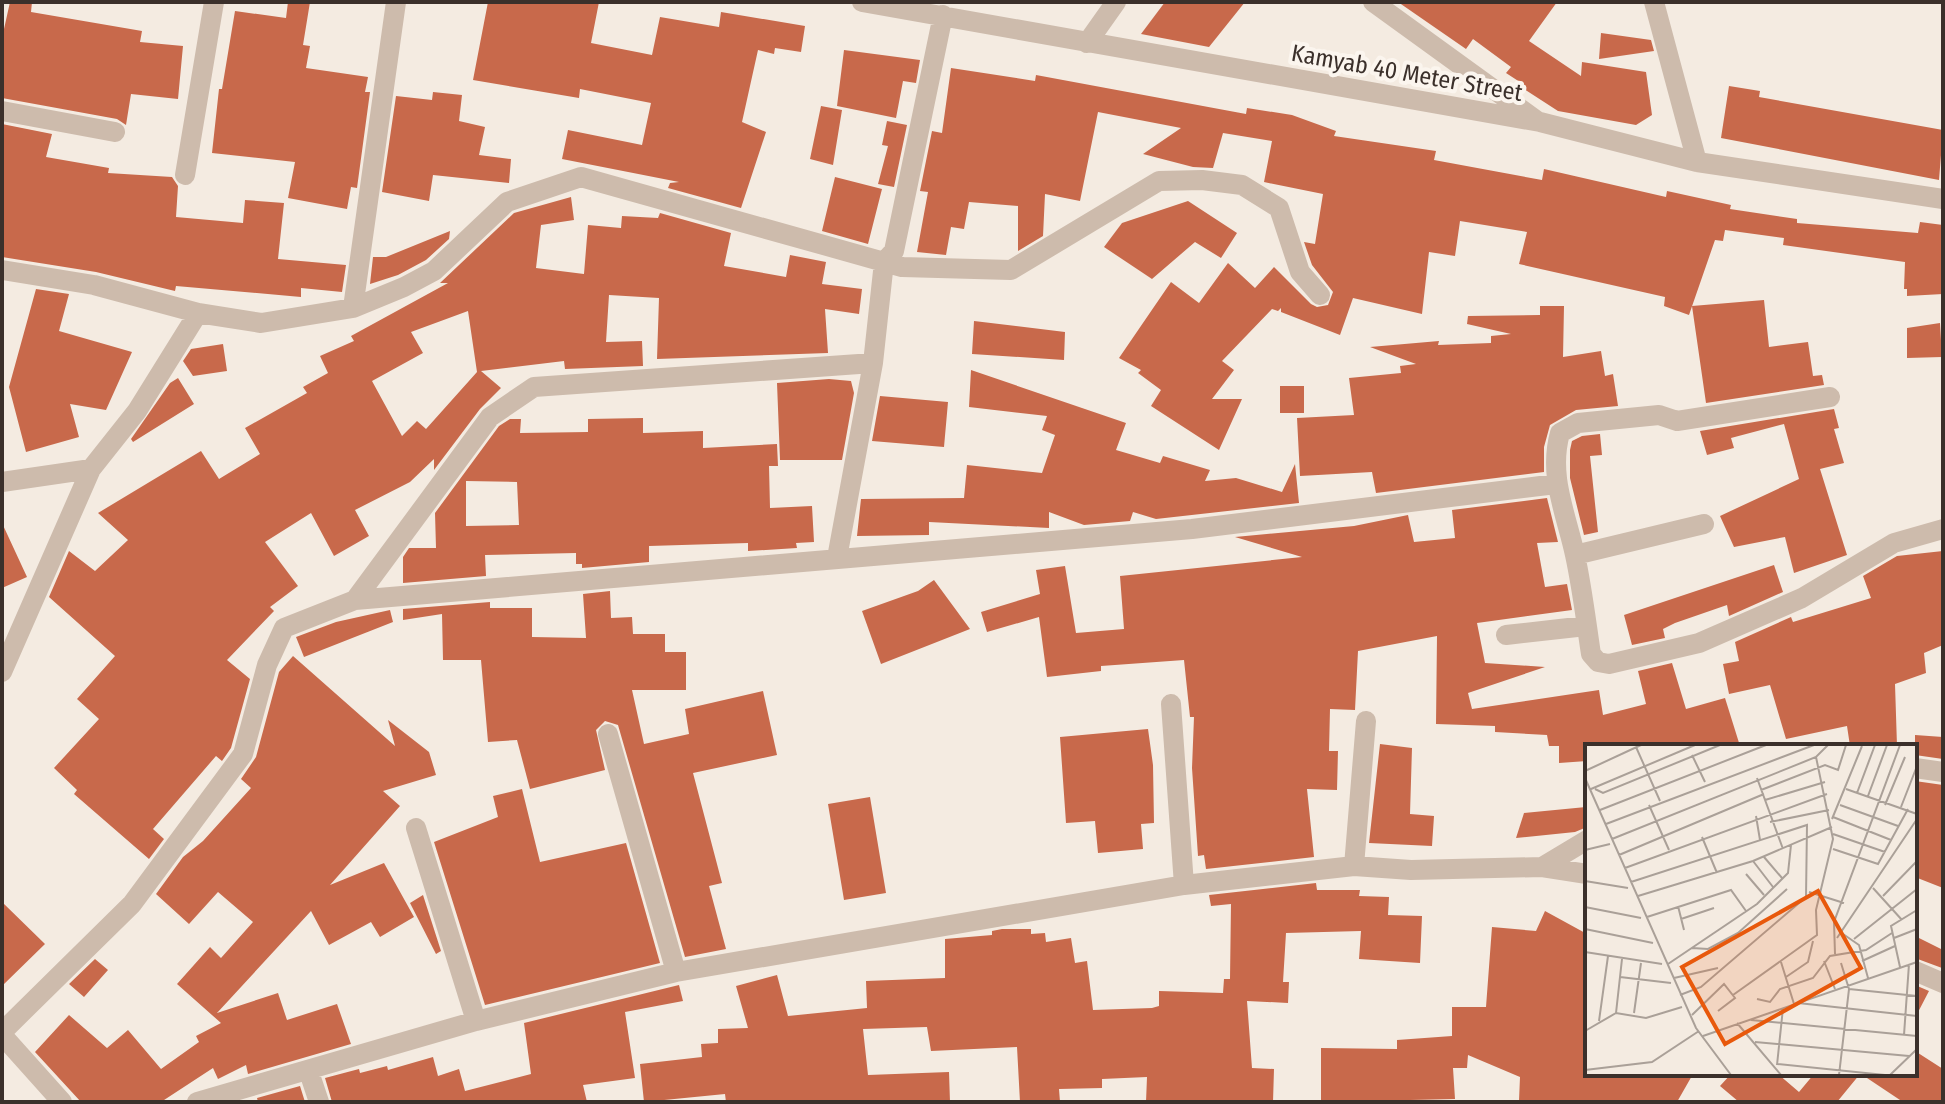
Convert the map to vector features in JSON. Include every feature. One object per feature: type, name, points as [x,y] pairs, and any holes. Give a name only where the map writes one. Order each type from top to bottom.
[{"type":"street","points":[[185,175],[214,2]]},
{"type":"street","points":[[353,308],[396,2]]},
{"type":"street","name":"Kamyab 40 Meter Street","points":[[862,2],[908,6],[1087,43],[1540,122],[1697,162],[1943,199]]},
{"type":"street","points":[[1087,43],[1116,2]]},
{"type":"street","points":[[1373,2],[1540,122]]},
{"type":"street","points":[[1654,2],[1697,162]]},
{"type":"street","points":[[837,558],[873,363],[884,262],[894,251],[943,15]]},
{"type":"street","points":[[2,111],[115,132]]},
{"type":"street","points":[[2,270],[94,285],[198,313],[261,323],[353,308],[434,271],[507,202],[581,177],[902,267],[1011,270],[1159,181],[1202,180],[1242,185],[1279,208],[1300,272],[1320,295]]},
{"type":"street","points":[[2,672],[91,469],[137,411],[198,313]]},
{"type":"street","points":[[355,600],[490,417],[534,387],[873,363]]},
{"type":"street","points":[[1830,397],[1677,421],[1659,415],[1578,423],[1560,433],[1555,451],[1556,484],[1575,555],[1591,654],[1598,662],[1609,664],[1699,643],[1802,598],[1894,543],[1943,529]]},
{"type":"street","points":[[2,482],[91,469]]},
{"type":"street","points":[[62,1102],[2,1034],[132,904],[243,754],[267,665],[284,628],[355,600],[1192,529],[1556,484]]},
{"type":"street","points":[[1575,555],[1704,524]]},
{"type":"street","points":[[1506,635],[1586,626]]},
{"type":"street","points":[[1171,704],[1184,885]]},
{"type":"street","points":[[1354,866],[1366,721]]},
{"type":"street","points":[[608,734],[676,972]]},
{"type":"street","points":[[1917,768],[1943,772]]},
{"type":"street","points":[[416,828],[476,1021]]},
{"type":"street","points":[[1542,867],[1585,841]]},
{"type":"street","points":[[197,1102],[309,1072],[476,1021],[676,972],[1184,885],[1354,866],[1411,870],[1542,867],[1585,874]]},
{"type":"street","points":[[1917,972],[1943,983]]},
{"type":"street","points":[[309,1072],[319,1102]]},
{"type":"building","points":[[10,2],[32,2],[31,12],[142,31],[140,42],[183,46],[178,99],[131,94],[126,125],[117,119],[2,98],[2,38]]},
{"type":"building","points":[[288,2],[310,2],[303,45],[310,46],[306,68],[368,77],[365,92],[370,92],[357,188],[351,187],[347,209],[288,198],[295,162],[212,153],[219,89],[222,89],[235,11],[286,18]]},
{"type":"building","points":[[488,2],[599,2],[591,43],[652,55],[660,17],[719,27],[721,12],[805,26],[801,52],[775,48],[774,54],[758,50],[742,122],[766,132],[741,208],[668,188],[670,183],[679,182],[562,159],[568,130],[642,145],[651,103],[580,89],[579,98],[473,80]]},
{"type":"building","points":[[1165,2],[1245,2],[1209,47],[1141,34]]},
{"type":"building","points":[[1398,2],[1557,2],[1529,41],[1581,76],[1582,62],[1646,72],[1652,115],[1636,125],[1558,111],[1524,89],[1526,86],[1506,73],[1511,67],[1473,39],[1466,49]]},
{"type":"building","points":[[1601,33],[1651,40],[1654,51],[1599,59]]},
{"type":"building","points":[[844,50],[920,60],[916,83],[903,81],[896,118],[837,106]]},
{"type":"building","points":[[951,68],[1035,81],[1036,75],[1246,114],[1247,108],[1292,115],[1336,131],[1334,136],[1436,151],[1434,160],[1542,180],[1544,169],[1666,197],[1667,191],[1731,205],[1730,209],[1797,219],[1797,223],[1918,233],[1920,222],[1943,225],[1943,294],[1907,296],[1907,289],[1904,289],[1905,262],[1783,245],[1784,238],[1725,230],[1723,241],[1715,240],[1689,315],[1664,306],[1665,297],[1519,264],[1527,232],[1460,221],[1455,256],[1429,252],[1422,314],[1353,298],[1340,335],[1281,312],[1281,308],[1278,311],[1272,309],[1222,361],[1234,370],[1212,399],[1242,399],[1219,450],[1151,406],[1161,390],[1138,373],[1141,370],[1119,358],[1171,282],[1199,303],[1228,263],[1255,288],[1274,267],[1311,304],[1317,307],[1328,305],[1333,292],[1312,265],[1304,242],[1315,244],[1323,194],[1264,182],[1272,141],[1223,133],[1213,168],[1193,167],[1143,154],[1181,128],[1098,112],[1080,201],[1045,194],[1043,236],[1018,251],[1018,206],[969,202],[964,229],[951,227],[946,255],[917,252],[928,192],[920,191],[932,131],[942,133]]},
{"type":"building","points":[[1729,86],[1760,91],[1759,97],[1943,130],[1939,180],[1721,138]]},
{"type":"building","points":[[433,92],[462,95],[459,121],[485,127],[479,155],[511,159],[509,183],[433,175],[429,201],[382,192],[396,96],[432,100]]},
{"type":"building","points":[[821,106],[842,110],[833,165],[810,159]]},
{"type":"building","points":[[887,121],[907,125],[894,187],[878,184],[888,146],[882,145]]},
{"type":"building","points":[[2,124],[52,134],[46,157],[109,168],[108,173],[172,177],[178,186],[176,217],[243,223],[245,200],[284,203],[278,259],[346,265],[342,292],[301,288],[301,297],[176,286],[175,291],[96,272],[2,257]]},
{"type":"building","points":[[835,177],[882,189],[868,244],[822,231]]},
{"type":"building","points":[[571,197],[574,220],[541,225],[536,268],[584,274],[588,225],[621,228],[622,216],[658,218],[660,213],[731,233],[724,266],[786,277],[790,255],[826,262],[822,284],[862,289],[859,314],[825,309],[828,353],[657,359],[659,298],[609,295],[606,342],[642,341],[643,366],[565,369],[564,361],[481,371],[501,388],[480,409],[434,470],[434,459],[410,482],[355,510],[369,536],[334,556],[311,513],[265,542],[298,586],[270,607],[274,611],[227,660],[250,679],[231,748],[222,761],[216,756],[153,829],[164,839],[149,859],[74,794],[77,790],[54,768],[99,719],[77,699],[115,656],[49,597],[69,551],[95,571],[128,540],[98,513],[201,451],[219,479],[260,454],[245,428],[307,393],[303,387],[328,373],[320,356],[354,341],[351,336],[448,283],[440,283],[514,213]],"holes":[[[468,311],[477,372],[426,429],[417,421],[402,436],[372,381],[423,353],[411,332]]]},
{"type":"building","points":[[1188,201],[1237,233],[1221,258],[1195,242],[1152,279],[1104,247],[1122,223]]},
{"type":"building","points":[[450,231],[449,239],[426,260],[398,275],[370,284],[373,257],[386,257]]},
{"type":"building","points":[[36,289],[69,294],[59,331],[132,352],[106,410],[70,404],[79,437],[26,452],[9,387]]},
{"type":"building","points":[[1764,300],[1769,347],[1808,342],[1813,376],[1822,375],[1824,385],[1706,403],[1692,306]]},
{"type":"building","points":[[1540,306],[1564,306],[1563,357],[1601,351],[1605,376],[1613,374],[1618,406],[1576,410],[1550,425],[1544,447],[1544,472],[1376,493],[1372,472],[1300,476],[1297,418],[1354,415],[1349,378],[1401,373],[1400,366],[1416,364],[1370,347],[1439,341],[1438,345],[1491,343],[1491,336],[1511,334],[1467,324],[1468,316],[1540,315]]},
{"type":"building","points":[[974,321],[1065,332],[1064,360],[972,354]]},
{"type":"building","points":[[1940,323],[1942,357],[1907,358],[1907,328]]},
{"type":"building","points":[[223,344],[227,371],[193,376],[183,361],[191,349]]},
{"type":"building","points":[[971,370],[1126,423],[1116,450],[1160,463],[1163,456],[1210,470],[1205,481],[1236,478],[1282,492],[1295,464],[1299,503],[1156,519],[1133,512],[1130,521],[1084,525],[1049,512],[1049,528],[929,522],[929,535],[857,536],[861,499],[964,498],[967,465],[1042,473],[1055,435],[1042,430],[1047,416],[969,407]]},
{"type":"building","points":[[178,378],[194,404],[133,442],[131,439],[170,383]]},
{"type":"building","points":[[829,379],[851,381],[854,393],[842,460],[780,460],[777,383]]},
{"type":"building","points":[[1280,386],[1304,386],[1304,413],[1280,413]]},
{"type":"building","points":[[880,396],[948,402],[944,447],[872,441]]},
{"type":"building","points":[[1834,409],[1839,428],[1834,429],[1844,463],[1820,469],[1847,555],[1794,573],[1785,537],[1734,547],[1720,516],[1799,479],[1784,424],[1731,438],[1734,448],[1707,455],[1700,431]]},
{"type":"building","points":[[643,418],[643,433],[703,431],[703,448],[777,444],[778,466],[769,466],[770,508],[812,506],[814,542],[796,543],[797,548],[748,551],[748,543],[649,546],[649,562],[582,568],[582,564],[576,564],[576,553],[485,555],[486,576],[403,583],[403,557],[409,548],[436,548],[435,513],[499,426],[510,419],[521,419],[520,433],[588,432],[588,419]],"holes":[[[466,481],[517,482],[519,525],[466,526]]]},
{"type":"building","points":[[1600,434],[1602,455],[1590,456],[1598,532],[1584,535],[1570,478],[1570,450],[1572,441],[1582,436]]},
{"type":"building","points":[[1547,498],[1558,542],[1537,543],[1545,587],[1567,584],[1572,610],[1477,623],[1485,663],[1545,667],[1468,693],[1472,709],[1599,690],[1603,715],[1646,704],[1638,671],[1672,663],[1686,709],[1725,698],[1739,744],[1585,744],[1585,761],[1559,763],[1559,746],[1549,746],[1547,735],[1495,732],[1495,726],[1436,724],[1437,636],[1358,651],[1355,710],[1330,709],[1329,751],[1338,751],[1337,790],[1307,789],[1314,857],[1206,869],[1204,855],[1198,856],[1192,768],[1194,717],[1190,717],[1184,660],[1101,666],[1101,671],[1047,677],[1039,617],[987,632],[981,612],[1040,594],[1036,570],[1065,566],[1076,633],[1124,629],[1120,576],[1302,557],[1235,537],[1354,526],[1408,515],[1414,542],[1455,538],[1452,510]]},
{"type":"building","points":[[2,523],[27,577],[2,588]]},
{"type":"building","points":[[1943,551],[1943,645],[1924,653],[1926,673],[1895,684],[1897,744],[1850,744],[1847,726],[1786,739],[1770,685],[1729,694],[1723,664],[1739,661],[1735,642],[1791,617],[1793,622],[1871,598],[1863,576],[1897,556]]},
{"type":"building","points":[[1774,565],[1783,592],[1729,616],[1727,605],[1675,623],[1663,629],[1665,638],[1632,645],[1624,615]]},
{"type":"building","points":[[934,580],[970,629],[881,664],[862,611],[918,591]]},
{"type":"building","points":[[610,591],[611,618],[632,617],[633,634],[665,634],[665,652],[686,652],[686,690],[632,690],[644,744],[689,734],[685,709],[763,691],[777,755],[693,773],[722,883],[709,886],[726,949],[685,957],[618,725],[605,721],[596,730],[605,770],[530,789],[517,740],[488,742],[481,660],[443,660],[442,614],[403,620],[403,609],[490,602],[490,608],[532,608],[532,637],[586,638],[583,594]]},
{"type":"building","points":[[390,610],[393,622],[304,657],[296,637],[336,622]]},
{"type":"building","points":[[293,656],[395,746],[388,720],[429,752],[436,775],[383,791],[400,806],[330,885],[384,863],[414,917],[380,937],[371,922],[329,945],[311,911],[217,1013],[278,993],[287,1020],[337,1004],[351,1044],[248,1074],[246,1065],[218,1079],[213,1068],[161,1102],[81,1102],[35,1052],[69,1015],[107,1048],[128,1030],[161,1069],[199,1042],[196,1036],[221,1023],[177,984],[210,947],[221,958],[253,922],[218,892],[189,924],[156,894],[183,857],[203,841],[251,788],[241,779],[256,757],[279,672]]},
{"type":"building","points":[[1148,729],[1153,765],[1154,823],[1141,824],[1143,849],[1098,853],[1095,821],[1066,823],[1060,737]]},
{"type":"building","points":[[1915,735],[1943,737],[1943,759],[1917,755]]},
{"type":"building","points":[[1380,744],[1412,748],[1410,814],[1434,816],[1432,846],[1369,843]]},
{"type":"building","points":[[1917,781],[1943,785],[1943,888],[1917,878]]},
{"type":"building","points":[[522,789],[540,862],[626,843],[660,963],[485,1005],[434,842],[498,817],[493,796]]},
{"type":"building","points":[[870,797],[886,893],[844,900],[828,804]]},
{"type":"building","points":[[1585,807],[1585,828],[1575,832],[1516,838],[1524,813]]},
{"type":"building","points":[[1316,883],[1317,890],[1360,890],[1359,896],[1389,897],[1388,915],[1422,916],[1420,963],[1359,959],[1361,931],[1286,933],[1283,982],[1289,982],[1288,1003],[1247,1001],[1252,1068],[1274,1069],[1273,1102],[1146,1102],[1147,1077],[1102,1079],[1102,1088],[1059,1089],[1060,1102],[1020,1102],[1017,1047],[931,1051],[927,1027],[863,1029],[868,1075],[949,1072],[950,1102],[726,1102],[725,1094],[644,1102],[640,1064],[702,1057],[701,1044],[718,1043],[718,1029],[748,1028],[736,986],[777,975],[788,1016],[867,1008],[866,981],[945,978],[945,939],[992,935],[992,931],[1002,929],[1031,929],[1031,934],[1045,933],[1046,942],[1071,938],[1075,963],[1087,961],[1093,1010],[1152,1008],[1159,1006],[1159,991],[1223,993],[1224,979],[1230,979],[1231,904],[1211,906],[1209,895]]},
{"type":"building","points":[[423,895],[441,951],[436,954],[410,903]]},
{"type":"building","points":[[2,902],[45,944],[2,986]]},
{"type":"building","points":[[1545,911],[1585,933],[1585,1076],[1692,1076],[1677,1102],[1519,1101],[1520,1077],[1468,1055],[1467,1068],[1453,1068],[1455,1099],[1321,1102],[1321,1048],[1397,1049],[1397,1040],[1452,1036],[1452,1007],[1486,1007],[1492,927],[1536,931]]},
{"type":"building","points":[[1917,937],[1943,950],[1942,968],[1917,959]]},
{"type":"building","points":[[95,959],[108,970],[84,997],[69,984]]},
{"type":"building","points":[[679,985],[683,1001],[625,1012],[635,1078],[583,1085],[587,1102],[332,1102],[325,1078],[359,1069],[360,1073],[387,1066],[388,1070],[433,1057],[438,1076],[459,1069],[465,1091],[531,1074],[524,1023]]},
{"type":"building","points":[[1917,986],[1929,991],[1917,1014]]},
{"type":"building","points":[[1917,1052],[1943,1069],[1943,1102],[1903,1102],[1864,1076],[1917,1076]]},
{"type":"building","points":[[1729,1076],[1780,1076],[1799,1092],[1812,1076],[1858,1076],[1837,1102],[1739,1102],[1720,1086]]},
{"type":"building","points":[[300,1086],[305,1102],[258,1102],[257,1098]]}]
